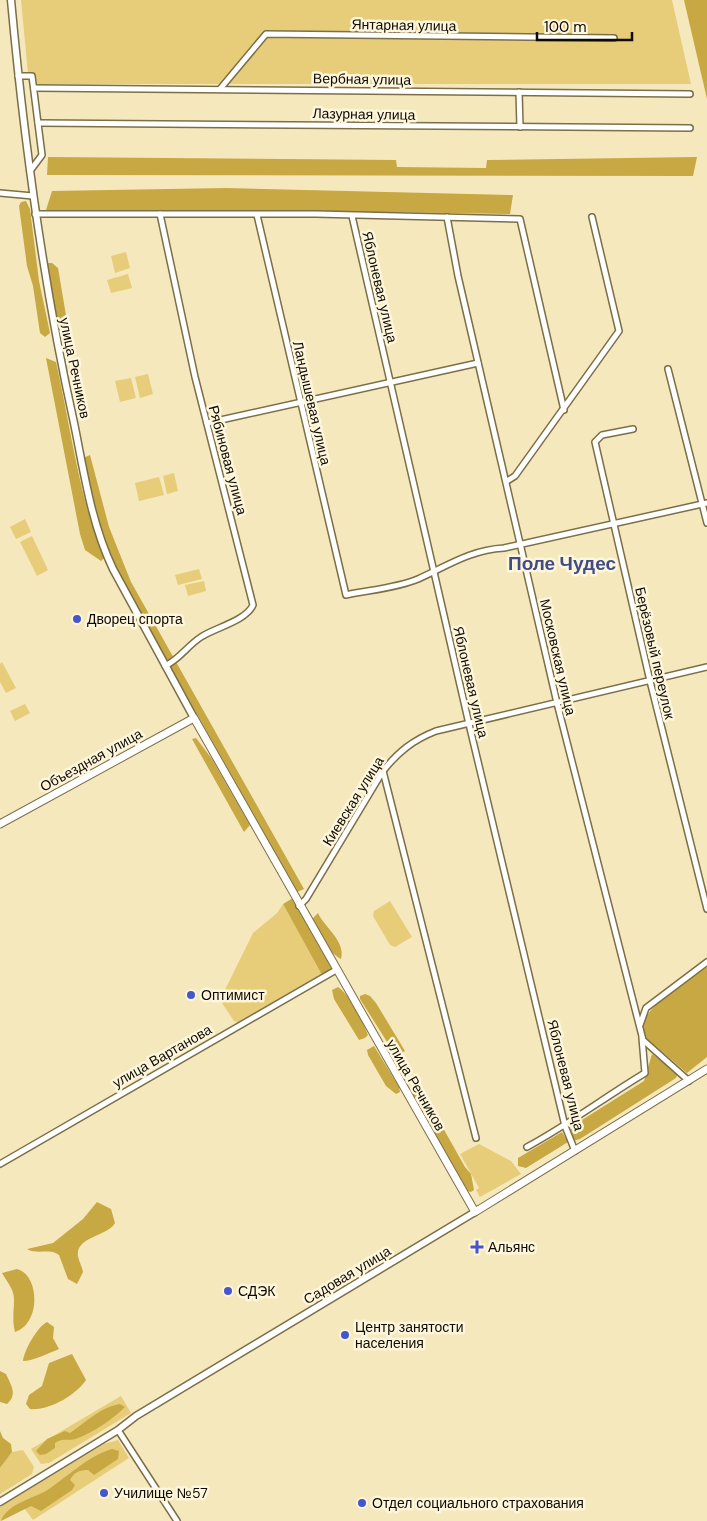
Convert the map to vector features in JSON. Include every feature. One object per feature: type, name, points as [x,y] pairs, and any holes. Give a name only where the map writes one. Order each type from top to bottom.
[{"type":"main road","name":"Объездная улица","points":[[0,824],[194,718]]},
{"type":"main road","name":"улица Речников","points":[[194,718],[299,906],[475,1212]]},
{"type":"main road","name":"Садовая улица","points":[[475,1212],[707,1069]]},
{"type":"street","name":"улица Речников","points":[[11,0],[18,76],[35,214],[54,335],[99,536],[113,569],[194,718]]},
{"type":"street","name":"Янтарная улица","points":[[220,89],[266,34],[614,38]]},
{"type":"street","points":[[18,76],[32,76],[34,88],[42,155],[30,172]]},
{"type":"street","name":"Вербная улица","points":[[34,88],[690,94]]},
{"type":"street","points":[[519,92],[520,127]]},
{"type":"street","name":"Лазурная улица","points":[[38,123],[690,128]]},
{"type":"street","points":[[0,193],[33,196]]},
{"type":"street","points":[[35,214],[316,214],[520,219],[564,410]]},
{"type":"street","name":"Рябиновая улица","points":[[160,214],[207,423],[253,605],[248,611],[224,626],[202,636],[178,659],[165,666]]},
{"type":"street","name":"Ландышевая улица","points":[[257,215],[346,595],[417,579],[434,569]]},
{"type":"street","name":"Яблоневая улица","points":[[352,216],[469,724],[565,1126],[575,1151]]},
{"type":"street","name":"Московская улица","points":[[447,217],[458,276],[557,703],[643,1040]]},
{"type":"street","points":[[506,481],[515,476],[619,331],[592,217]]},
{"type":"street","points":[[207,423],[478,363]]},
{"type":"street","points":[[668,368],[705,504],[707,523]]},
{"type":"street","name":"Берёзовый переулок","points":[[633,429],[602,435],[595,442],[650,681],[707,909]]},
{"type":"street","points":[[434,569],[484,549],[521,544],[705,504]]},
{"type":"street","name":"Киевская улица","points":[[299,906],[306,899],[383,771],[396,755],[418,738],[436,731],[707,667]]},
{"type":"street","points":[[383,771],[476,1138]]},
{"type":"street","points":[[526,1147],[565,1126],[604,1098],[645,1073],[640,1025],[646,1008],[707,962]]},
{"type":"street","name":"улица Вартанова","points":[[0,1164],[336,970]]},
{"type":"street","points":[[643,1040],[689,1081]]},
{"type":"street","name":"Садовая улица","points":[[0,1502],[118,1430],[136,1416],[475,1212]]},
{"type":"street","points":[[118,1430],[177,1521]]},
{"type":"shaded area","points":[[21,0],[672,0],[691,84],[29,84]]},
{"type":"shaded area","points":[[684,0],[707,0],[707,99]]},
{"type":"shaded area","points":[[48,157],[396,160],[397,167],[486,168],[487,160],[697,157],[693,176],[47,175]]},
{"type":"shaded area","points":[[226,188],[513,195],[510,214],[378,212],[275,214],[46,210],[52,191]]},
{"type":"shaded area","points":[[26,201],[30,209],[39,281],[50,333],[45,337],[40,333],[33,286],[27,266],[19,206],[21,202]]},
{"type":"shaded area","points":[[126,252],[130,268],[115,273],[111,256]]},
{"type":"shaded area","points":[[47,263],[52,263],[58,268],[70,339],[61,342],[46,265]]},
{"type":"shaded area","points":[[128,274],[132,288],[111,293],[107,280]]},
{"type":"shaded area","points":[[46,358],[56,362],[81,485],[104,558],[101,561],[85,550],[80,534]]},
{"type":"shaded area","points":[[148,374],[153,394],[140,398],[135,377]]},
{"type":"shaded area","points":[[131,378],[136,398],[120,402],[115,381]]},
{"type":"shaded area","points":[[90,455],[109,527],[131,582],[304,889],[297,892],[116,570],[94,510],[83,458]]},
{"type":"shaded area","points":[[174,473],[178,491],[167,494],[163,476]]},
{"type":"shaded area","points":[[159,477],[164,495],[139,501],[135,483]]},
{"type":"shaded area","points":[[25,519],[31,532],[16,539],[10,527]]},
{"type":"shaded area","points":[[32,536],[48,570],[37,576],[20,542]]},
{"type":"shaded area","points":[[199,569],[202,579],[178,585],[175,575]]},
{"type":"shaded area","points":[[204,581],[206,591],[188,596],[185,585]]},
{"type":"shaded area","points":[[2,662],[16,688],[6,693],[0,682],[0,664]]},
{"type":"shaded area","points":[[25,704],[30,713],[15,721],[10,711]]},
{"type":"shaded area","points":[[196,738],[212,759],[250,825],[244,832],[192,739]]},
{"type":"shaded area","points":[[293,898],[332,969],[322,975],[283,904]]},
{"type":"shaded area","points":[[390,901],[412,937],[395,947],[390,945],[373,916],[374,911]]},
{"type":"shaded area","points":[[283,904],[322,975],[238,1022],[234,1021],[220,1000],[253,933],[277,913]]},
{"type":"shaded area","points":[[318,913],[338,940],[342,952],[341,959],[327,947],[317,930],[313,918]]},
{"type":"shaded area","points":[[707,967],[707,1057],[687,1073],[644,1036],[644,1027],[646,1017],[660,1001]]},
{"type":"shaded area","points":[[338,987],[352,1002],[368,1035],[365,1038],[359,1040],[334,999],[332,990]]},
{"type":"shaded area","points":[[365,994],[370,996],[376,1003],[405,1051],[396,1056],[360,999],[360,996]]},
{"type":"shaded area","points":[[374,1046],[399,1087],[400,1092],[396,1094],[386,1086],[368,1055],[367,1050]]},
{"type":"shaded area","points":[[652,1054],[678,1073],[676,1078],[580,1139],[573,1141],[571,1130],[574,1125],[644,1081]]},
{"type":"shaded area","points":[[416,1084],[471,1174],[474,1190],[471,1192],[467,1191],[412,1096],[412,1086]]},
{"type":"shaded area","points":[[562,1132],[568,1142],[526,1168],[518,1166],[518,1158]]},
{"type":"shaded area","points":[[479,1144],[511,1161],[521,1174],[480,1197],[476,1190],[479,1188],[460,1154]]},
{"type":"shaded area","points":[[97,1202],[111,1209],[115,1223],[106,1231],[87,1241],[78,1250],[83,1272],[77,1284],[68,1279],[59,1255],[52,1252],[31,1251],[27,1249],[53,1243],[83,1219]]},
{"type":"shaded area","points":[[17,1269],[25,1273],[30,1280],[34,1300],[30,1320],[15,1332],[13,1319],[14,1295],[2,1273]]},
{"type":"shaded area","points":[[47,1322],[54,1327],[53,1338],[59,1349],[23,1361],[32,1340],[39,1329]]},
{"type":"shaded area","points":[[72,1354],[86,1380],[82,1386],[53,1405],[30,1409],[26,1404],[29,1395],[42,1386],[49,1363]]},
{"type":"shaded area","points":[[0,1371],[6,1374],[13,1393],[7,1404],[0,1402]]},
{"type":"shaded area","points":[[121,1396],[131,1413],[49,1463],[41,1464],[31,1449]]},
{"type":"shaded area","points":[[120,1404],[125,1407],[90,1432],[75,1439],[58,1441],[55,1443],[55,1448],[46,1454],[40,1455],[36,1451],[47,1439],[65,1431],[70,1433],[106,1408]]},
{"type":"shaded area","points":[[0,1431],[3,1438],[11,1444],[12,1452],[0,1468]]},
{"type":"shaded area","points":[[118,1440],[129,1458],[33,1520],[24,1508],[0,1521],[0,1507],[104,1444]]},
{"type":"shaded area","points":[[112,1449],[119,1451],[118,1459],[94,1475],[88,1470],[75,1473],[70,1480],[75,1485],[72,1490],[41,1511],[31,1506],[1,1521],[4,1515],[15,1505],[49,1489],[87,1461]]},
{"type":"shaded area","points":[[23,1450],[34,1467],[32,1474],[0,1494],[0,1468],[12,1452]]},
{"type":"place","name":"Дворец спорта","points":[[77,619]]},
{"type":"place","name":"Оптимист","points":[[191,995]]},
{"type":"place","name":"Альянс","points":[[477,1247]]},
{"type":"place","name":"СДЭК","points":[[228,1291]]},
{"type":"place","name":"Центр занятости населения","points":[[345,1335]]},
{"type":"place","name":"Училище №57","points":[[104,1493]]},
{"type":"place","name":"Отдел социального страхования","points":[[362,1503]]},
{"type":"district","name":"Поле Чудес","points":[[562,563]]}]
